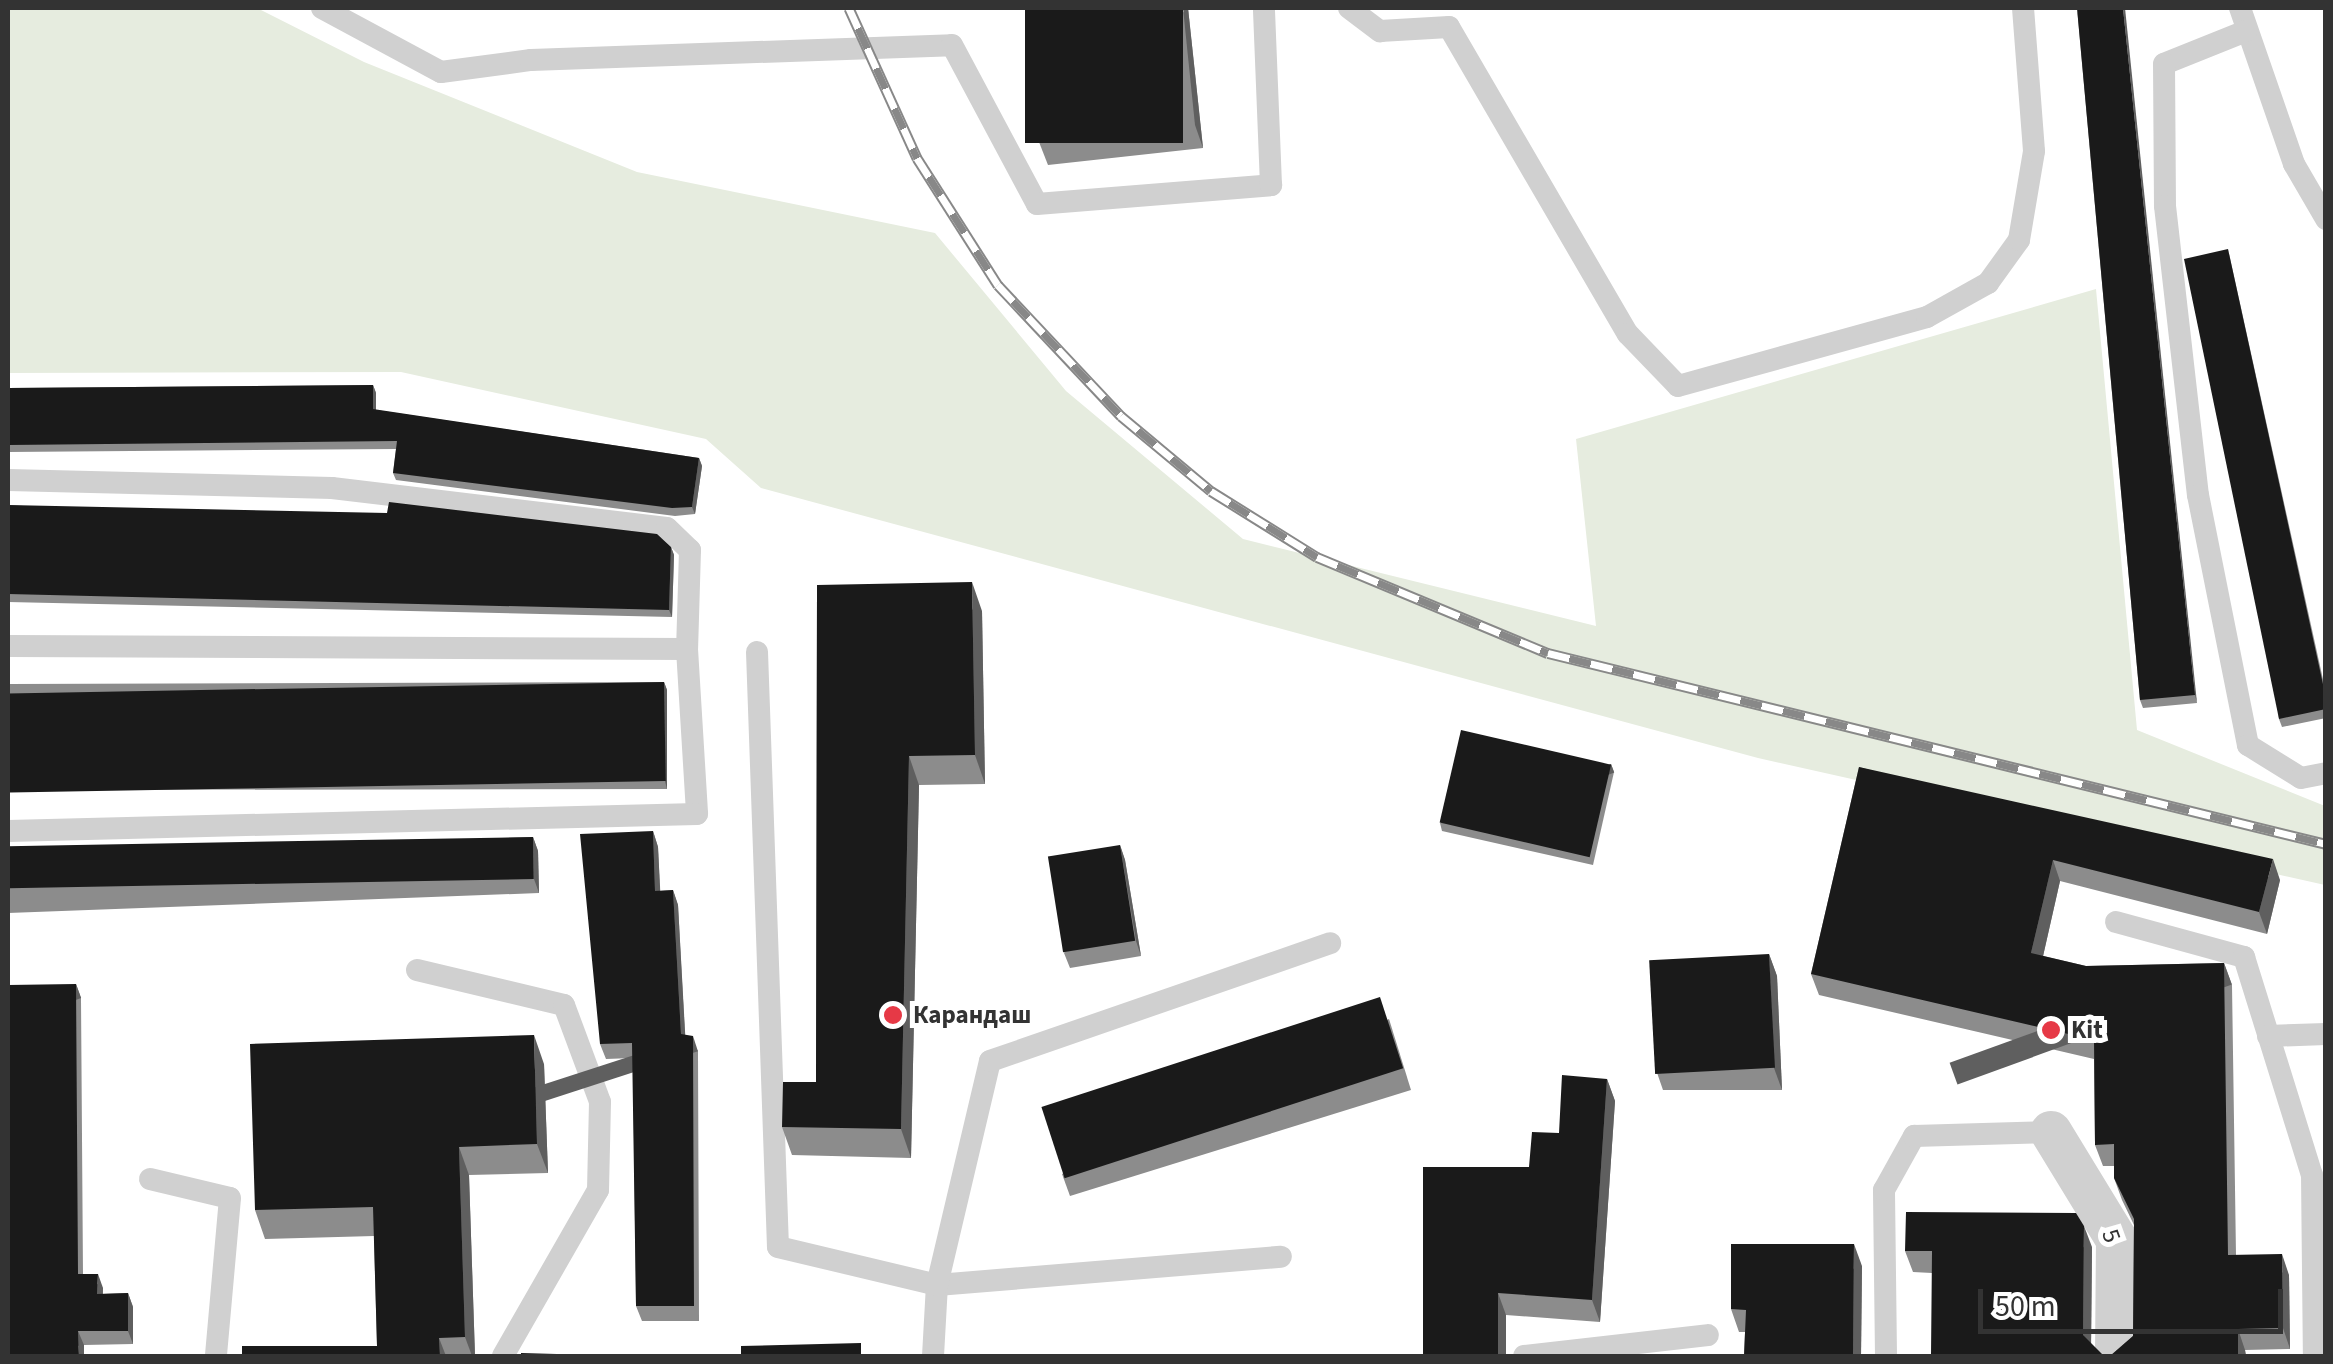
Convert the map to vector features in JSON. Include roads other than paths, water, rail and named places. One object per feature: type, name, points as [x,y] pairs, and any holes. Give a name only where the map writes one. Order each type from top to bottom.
[{"type":"street","name":"5","points":[[2050,1132],[2117,1240],[2116,1356]]},
{"type":"lane","points":[[322,8],[441,72],[531,60],[952,45],[1037,204],[1270,185],[1271,9]]},
{"type":"lane","points":[[1349,8],[1380,31],[1450,27],[1628,334],[1678,386],[1928,318],[1988,283],[2019,240],[2034,151],[2023,8]]},
{"type":"lane","points":[[2240,8],[2294,164],[2326,218]]},
{"type":"lane","points":[[2246,32],[2164,64],[2165,206],[2198,494],[2248,745],[2301,778],[2326,773]]},
{"type":"lane","points":[[8,480],[332,488],[667,528],[690,550],[687,649],[697,814],[8,831]]},
{"type":"lane","points":[[8,646],[687,649]]},
{"type":"lane","points":[[757,652],[778,1246],[936,1285],[1282,1257]]},
{"type":"lane","points":[[2116,922],[2244,957],[2312,1175],[2314,1356]]},
{"type":"lane","points":[[933,1356],[936,1285],[990,1061],[1330,942]]},
{"type":"lane","points":[[416,970],[564,1005],[600,1102],[598,1190],[503,1356]]},
{"type":"lane","points":[[2268,1036],[2326,1034]]},
{"type":"lane","points":[[1886,1356],[1884,1190],[1914,1136],[2050,1132]]},
{"type":"lane","points":[[150,1179],[230,1198],[216,1356]]},
{"type":"lane","points":[[1524,1356],[1708,1335]]},
{"type":"railway","points":[[849,8],[917,158],[998,285],[1121,416],[1211,491],[1317,557],[1548,653],[2326,844]]},
{"type":"place","name":"Карандаш","points":[[893,1015]]},
{"type":"place","name":"Kit","points":[[2051,1030]]}]
